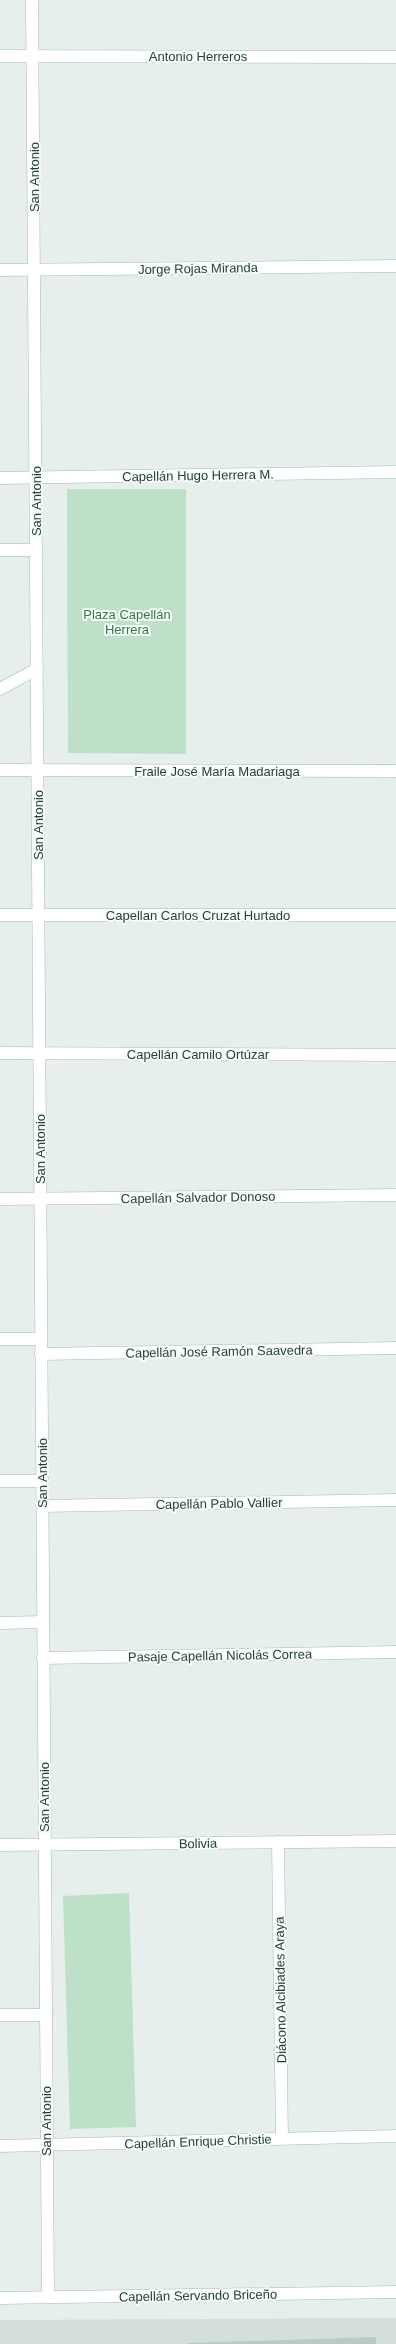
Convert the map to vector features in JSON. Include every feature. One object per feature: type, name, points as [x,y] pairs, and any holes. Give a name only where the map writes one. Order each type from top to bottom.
[{"type":"street","name":"San Antonio","points":[[32,0],[48,2297]]},
{"type":"street","name":"Antonio Herreros","points":[[0,56],[396,57]]},
{"type":"street","name":"Jorge Rojas Miranda","points":[[0,270],[396,266]]},
{"type":"street","name":"Capellán Hugo Herrera M.","points":[[0,478],[396,472]]},
{"type":"street","points":[[0,550],[36,550]]},
{"type":"street","points":[[0,689],[37,669]]},
{"type":"street","name":"Fraile José María Madariaga","points":[[0,770],[396,772]]},
{"type":"street","name":"Capellan Carlos Cruzat Hurtado","points":[[0,915],[396,915]]},
{"type":"street","name":"Capellán Camilo Ortúzar","points":[[0,1053],[396,1055]]},
{"type":"street","name":"Capellán Salvador Donoso","points":[[0,1198],[40,1199],[396,1195]]},
{"type":"street","points":[[0,1339],[41,1338]]},
{"type":"street","name":"Capellán José Ramón Saavedra","points":[[41,1354],[396,1348]]},
{"type":"street","points":[[0,1481],[42,1481]]},
{"type":"street","name":"Capellán Pablo Vallier","points":[[42,1506],[396,1500]]},
{"type":"street","points":[[0,1623],[43,1622]]},
{"type":"street","name":"Pasaje Capellán Nicolás Correa","points":[[43,1658],[396,1652]]},
{"type":"street","name":"Bolivia","points":[[0,1845],[396,1841]]},
{"type":"street","name":"Diácono Alcibiades Araya","points":[[278,1842],[282,2138]]},
{"type":"street","points":[[0,2015],[46,2015]]},
{"type":"street","name":"Capellán Enrique Christie","points":[[0,2146],[396,2136]]},
{"type":"street","name":"Capellán Servando Briceño","points":[[0,2298],[396,2292]]},
{"type":"shaded area","points":[[396,2318],[396,2344],[0,2344],[0,2320]]},
{"type":"green space","name":"Plaza Capellán Herrera","points":[[67,489],[186,489],[186,754],[68,753]]},
{"type":"green space","points":[[129,1893],[136,2127],[70,2129],[63,1896]]},
{"type":"building","points":[[376,2337],[376,2344],[188,2344],[188,2343]]}]
